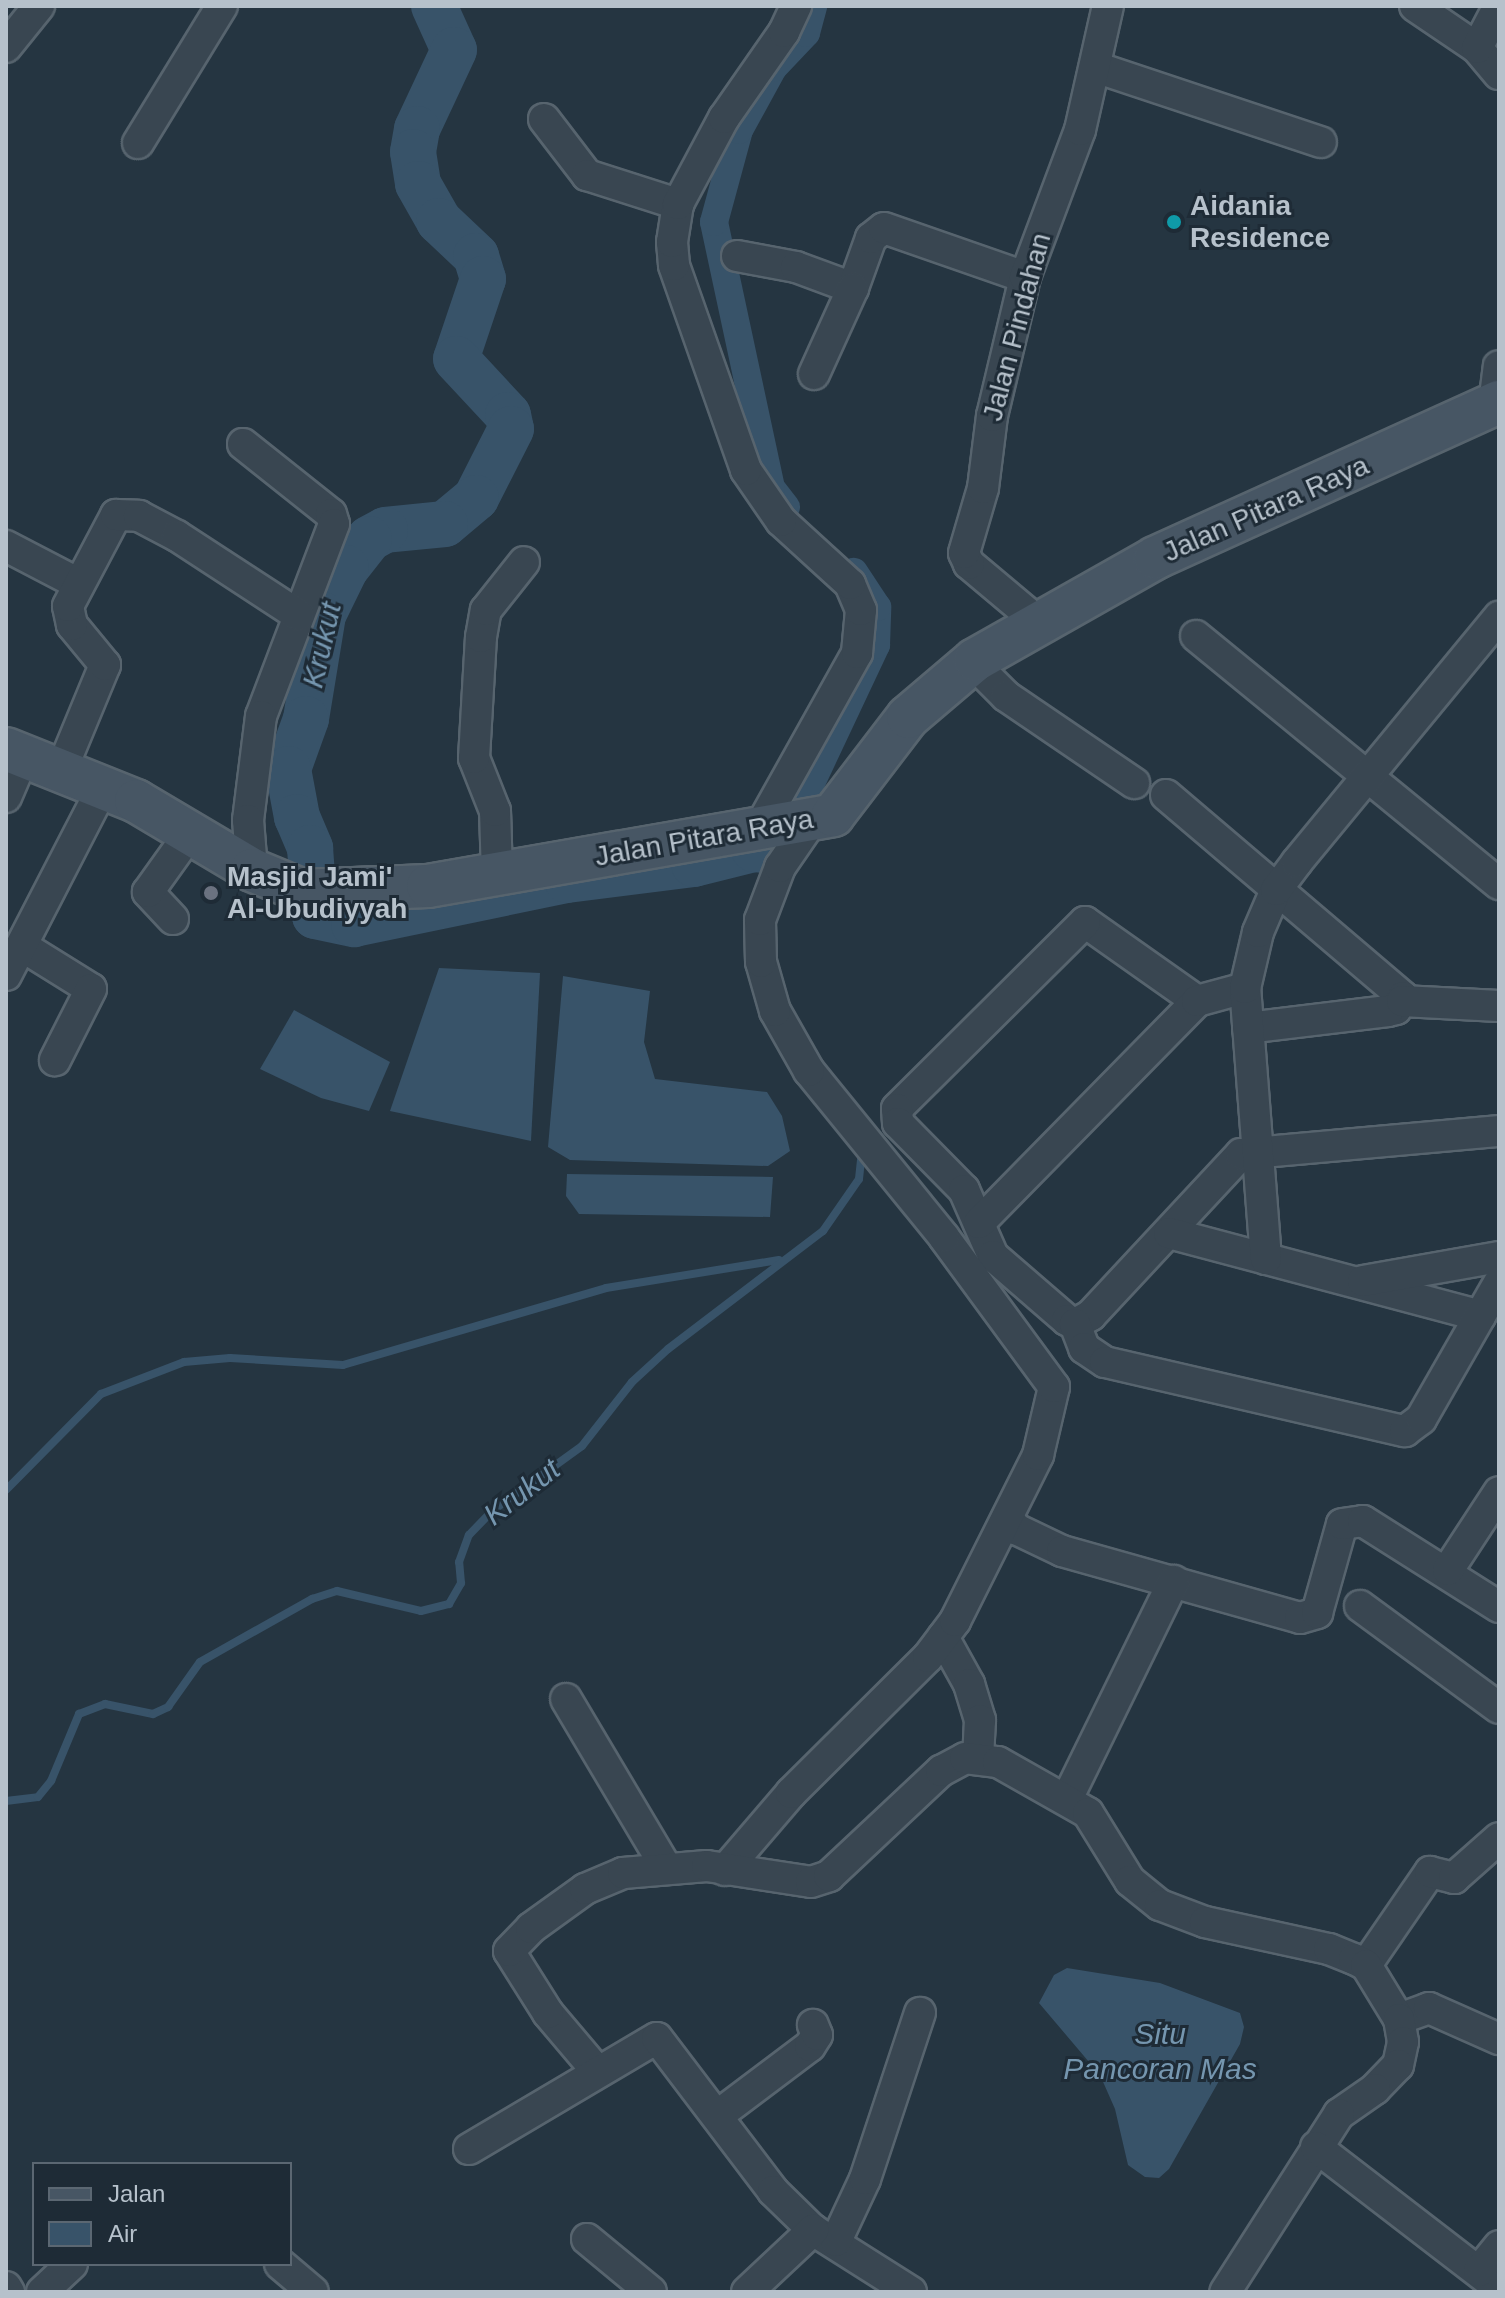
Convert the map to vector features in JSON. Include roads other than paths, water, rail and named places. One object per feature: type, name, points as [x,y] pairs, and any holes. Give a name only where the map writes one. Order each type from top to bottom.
[{"type":"main road","name":"Jalan Pitara Raya","points":[[31,758],[103,787],[191,832],[252,870],[322,891],[428,886],[838,811],[908,717],[972,662],[1037,621],[1155,558],[1497,391]]},
{"type":"street","points":[[6,47],[39,6]]},
{"type":"street","points":[[138,143],[222,6]]},
{"type":"street","points":[[725,1870],[791,1793],[943,1637],[1008,1518],[1038,1455],[1054,1387],[944,1237],[809,1071],[775,1011],[765,975],[760,920],[788,853],[788,822],[857,653],[861,610],[850,584],[781,521],[746,470],[674,265],[672,234],[678,204],[724,118],[796,6]]},
{"type":"street","name":"Jalan Pindahan","points":[[1037,621],[969,564],[964,553],[983,488],[992,416],[1025,277],[1080,130],[1108,6]]},
{"type":"street","points":[[1415,6],[1477,48],[1499,74]]},
{"type":"street","points":[[1477,48],[1499,6]]},
{"type":"street","points":[[1095,67],[1321,142]]},
{"type":"street","points":[[544,119],[587,175],[678,204]]},
{"type":"street","points":[[814,374],[853,288],[871,238],[884,228],[1025,277]]},
{"type":"street","points":[[737,256],[796,267],[853,288]]},
{"type":"street","points":[[243,444],[331,514],[332,533],[298,615],[255,742],[248,820],[252,870]]},
{"type":"street","points":[[6,797],[31,758],[105,665],[68,615],[77,583],[110,519],[129,514],[177,536],[298,615]]},
{"type":"street","points":[[6,546],[77,583]]},
{"type":"street","points":[[497,874],[495,811],[474,758],[481,637],[486,610],[524,562]]},
{"type":"street","points":[[1266,1259],[1245,988],[1258,932],[1276,890],[1499,617]]},
{"type":"street","points":[[1196,636],[1499,884]]},
{"type":"street","points":[[972,662],[986,681],[1050,729],[1134,783]]},
{"type":"street","points":[[6,975],[103,787]]},
{"type":"street","points":[[1166,795],[1400,991],[1402,1001]]},
{"type":"street","points":[[173,919],[148,892],[191,832]]},
{"type":"street","points":[[1197,1001],[1085,922],[1067,936],[897,1109],[898,1123],[964,1190],[993,1256],[1058,1315],[1075,1324],[1084,1348],[1105,1362],[1396,1431],[1421,1419],[1499,1283]]},
{"type":"street","points":[[22,946],[91,989],[55,1060]]},
{"type":"street","points":[[979,1223],[1197,1001],[1245,988]]},
{"type":"street","points":[[1248,1028],[1388,1011],[1402,1001],[1499,1006]]},
{"type":"street","points":[[1075,1324],[1091,1315],[1235,1158],[1259,1152],[1499,1131]]},
{"type":"street","points":[[1169,1233],[1480,1316]]},
{"type":"street","points":[[1353,1283],[1499,1257]]},
{"type":"street","points":[[1448,1570],[1499,1492]]},
{"type":"street","points":[[1008,1518],[1016,1529],[1062,1551],[1311,1617],[1317,1613],[1338,1534],[1352,1520],[1374,1524],[1448,1570],[1499,1607]]},
{"type":"street","points":[[1067,1799],[1174,1581]]},
{"type":"street","points":[[1360,1606],[1499,1708]]},
{"type":"street","points":[[943,1637],[969,1684],[980,1720],[978,1757]]},
{"type":"street","points":[[566,1699],[665,1866]]},
{"type":"street","points":[[597,2071],[548,2013],[509,1947],[585,1889],[623,1873],[665,1866],[725,1870],[811,1882],[829,1876],[941,1771],[978,1757],[998,1762],[1067,1799],[1099,1824],[1130,1881],[1160,1905],[1205,1922],[1329,1949],[1366,1965],[1399,2019],[1403,2042],[1398,2065],[1375,2089],[1348,2104],[1316,2147],[1225,2292]]},
{"type":"street","points":[[1366,1965],[1430,1872],[1454,1878],[1499,1838]]},
{"type":"street","points":[[1399,2019],[1429,2008],[1499,2039]]},
{"type":"street","points":[[747,2292],[824,2236],[865,2179],[920,2013]]},
{"type":"street","points":[[717,2116],[810,2046],[817,2035],[813,2025]]},
{"type":"street","points":[[469,2149],[549,2105],[597,2071],[657,2038],[773,2191],[824,2236],[911,2292]]},
{"type":"street","points":[[1316,2147],[1489,2280],[1499,2246]]},
{"type":"street","points":[[587,2239],[651,2292]]},
{"type":"street","points":[[42,2292],[70,2266]]},
{"type":"street","points":[[282,2266],[313,2292]]},
{"type":"water","points":[[439,968],[540,973],[531,1141],[390,1111]]},
{"type":"water","points":[[563,976],[650,991],[644,1042],[655,1079],[767,1092],[782,1116],[790,1151],[768,1166],[570,1160],[548,1147]]},
{"type":"water","points":[[294,1010],[390,1062],[369,1111],[321,1098],[260,1069]]},
{"type":"water","points":[[567,1174],[773,1177],[770,1217],[579,1214],[566,1196]]},
{"type":"water","name":"Situ Pancoran Mas","points":[[1067,1968],[1160,1983],[1240,2013],[1244,2027],[1240,2044],[1169,2169],[1159,2178],[1145,2177],[1128,2165],[1115,2109],[1100,2075],[1039,2003],[1054,1975]]},
{"type":"waterway","name":"Krukut","points":[[434,6],[454,50],[417,129],[413,152],[418,184],[439,221],[476,256],[483,279],[456,359],[508,415],[511,429],[476,498],[445,524],[385,530],[369,539],[346,568],[323,615],[306,719],[288,769],[297,817],[310,848],[315,916],[354,924],[567,880],[694,864],[754,849],[779,851]]},
{"type":"waterway","points":[[786,507],[771,488],[714,222],[739,130],[773,68],[806,33],[813,6]]},
{"type":"waterway","points":[[788,832],[876,645],[877,607],[854,572]]},
{"type":"waterway","name":"Krukut","points":[[6,1801],[38,1797],[51,1781],[79,1714],[105,1704],[153,1714],[168,1707],[200,1662],[312,1599],[337,1591],[421,1611],[449,1604],[461,1583],[459,1562],[469,1535],[492,1511],[582,1446],[632,1382],[668,1349],[823,1231],[859,1179],[862,1148]]},
{"type":"waterway","points":[[6,1490],[101,1394],[184,1362],[230,1358],[343,1365],[606,1288],[779,1260]]},
{"type":"place","name":"Aidania Residence","points":[[1174,222]]},
{"type":"place","name":"Masjid Jami' Al-Ubudiyyah","points":[[211,893]]}]
